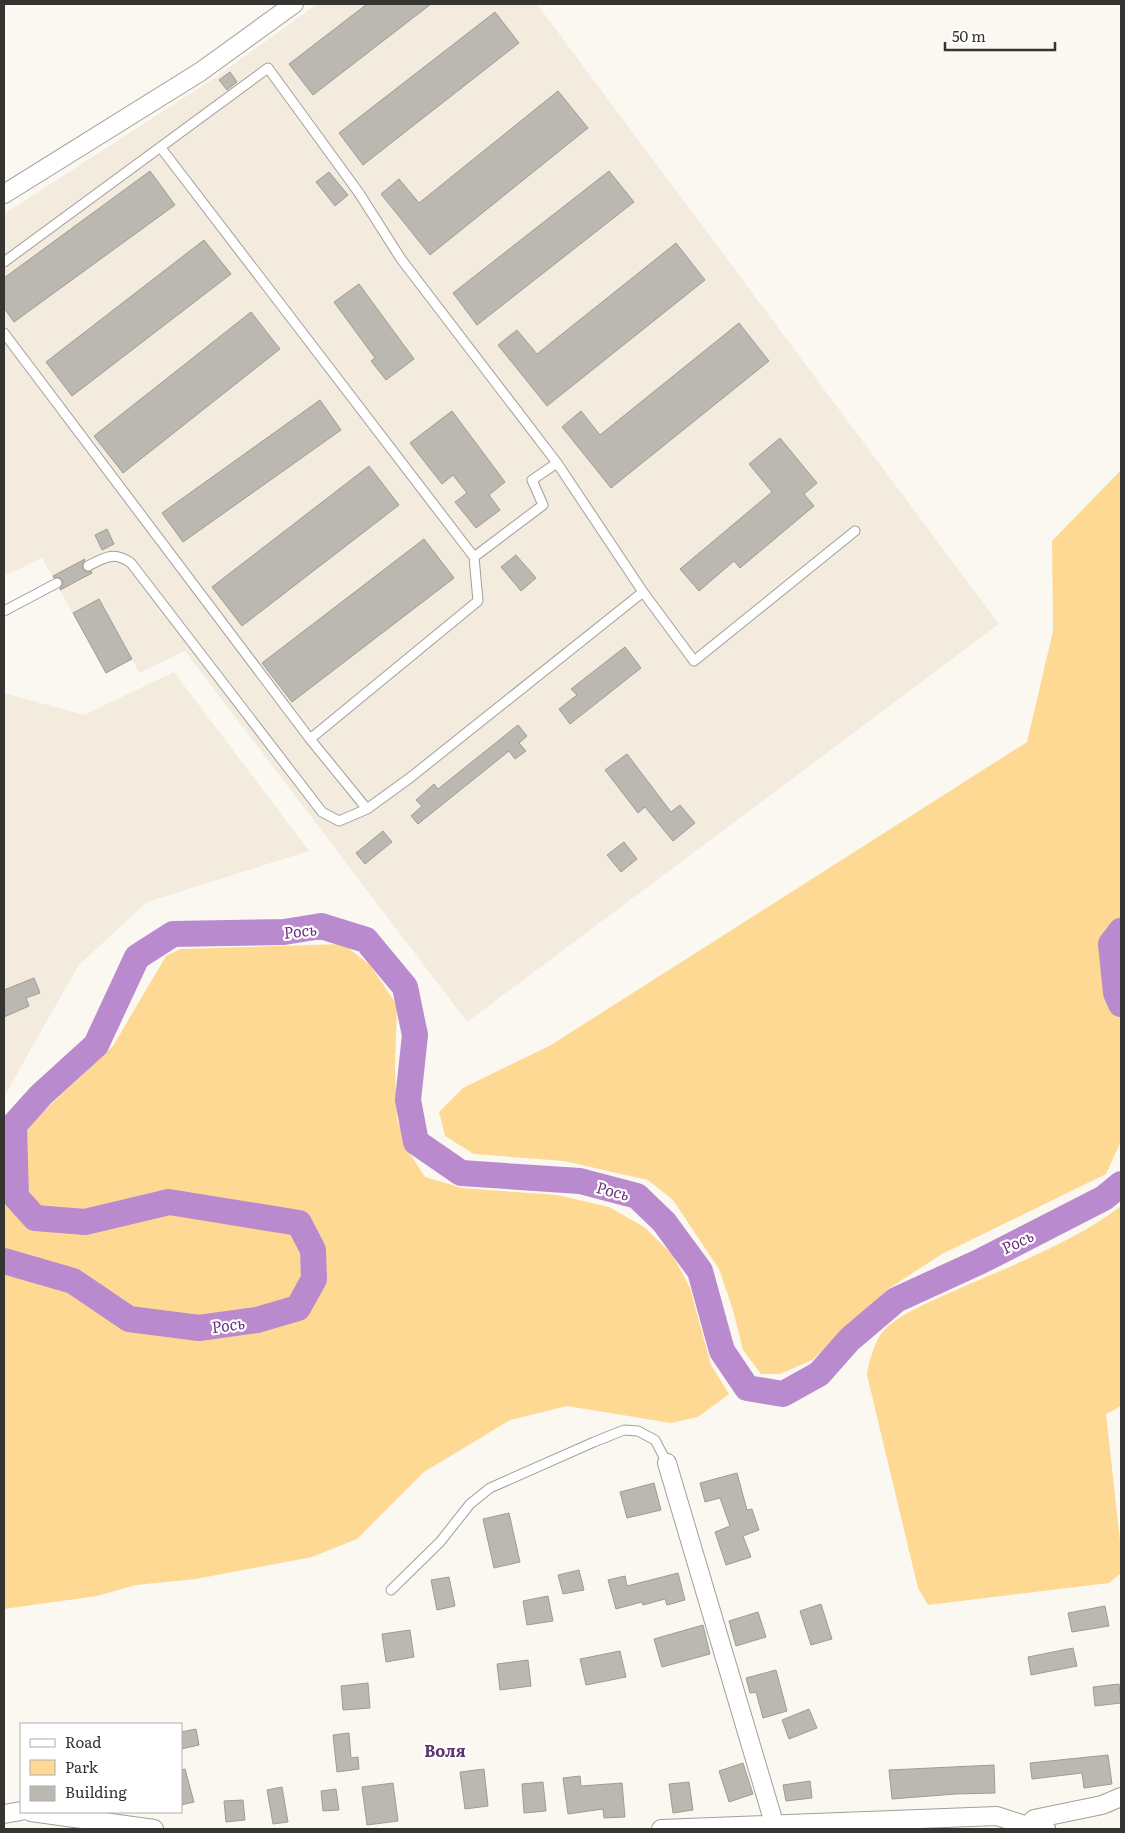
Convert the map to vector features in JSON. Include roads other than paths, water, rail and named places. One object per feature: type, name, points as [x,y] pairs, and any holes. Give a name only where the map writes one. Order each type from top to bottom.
[{"type":"street","points":[[4,194],[200,72],[294,4]]},
{"type":"street","points":[[667,1463],[774,1823]]},
{"type":"street","points":[[1027,1826],[1034,1819],[1102,1805],[1121,1797]]},
{"type":"street","points":[[4,1814],[20,1811]]},
{"type":"street","points":[[38,1813],[154,1829]]},
{"type":"street","points":[[662,1829],[774,1823],[997,1816],[1027,1826],[1046,1829]]},
{"type":"lane","points":[[4,262],[268,68],[359,193],[401,259],[557,463],[643,592],[694,661],[855,531]]},
{"type":"lane","points":[[161,148],[474,557],[478,600],[310,739]]},
{"type":"lane","points":[[4,333],[310,739],[367,809]]},
{"type":"lane","points":[[474,557],[543,505],[532,480],[557,463]]},
{"type":"lane","points":[[88,566],[109,556],[123,557],[131,563],[322,812],[339,820],[367,809],[411,778],[643,592]]},
{"type":"lane","points":[[4,611],[57,584]]},
{"type":"lane","points":[[391,1590],[440,1542],[470,1504],[490,1488],[624,1430],[638,1431],[655,1440],[667,1463]]},
{"type":"waterway","name":"Рось","points":[[4,1261],[73,1281],[129,1319],[199,1328],[257,1320],[298,1308],[314,1279],[313,1250],[299,1223],[169,1202],[85,1222],[35,1218],[16,1197],[14,1125],[41,1095],[96,1045],[137,957],[173,934],[284,932],[321,926],[366,940],[405,987],[415,1035],[408,1100],[416,1142],[461,1173],[580,1181],[637,1196],[664,1222],[700,1271],[722,1351],[747,1388],[783,1394],[819,1374],[850,1339],[896,1300],[979,1262],[1104,1198],[1121,1184]]},
{"type":"waterway","name":"Рось","points":[[1121,931],[1111,944],[1116,993],[1121,1004]]},
{"type":"district","name":"Воля","points":[[445,1750]]}]
